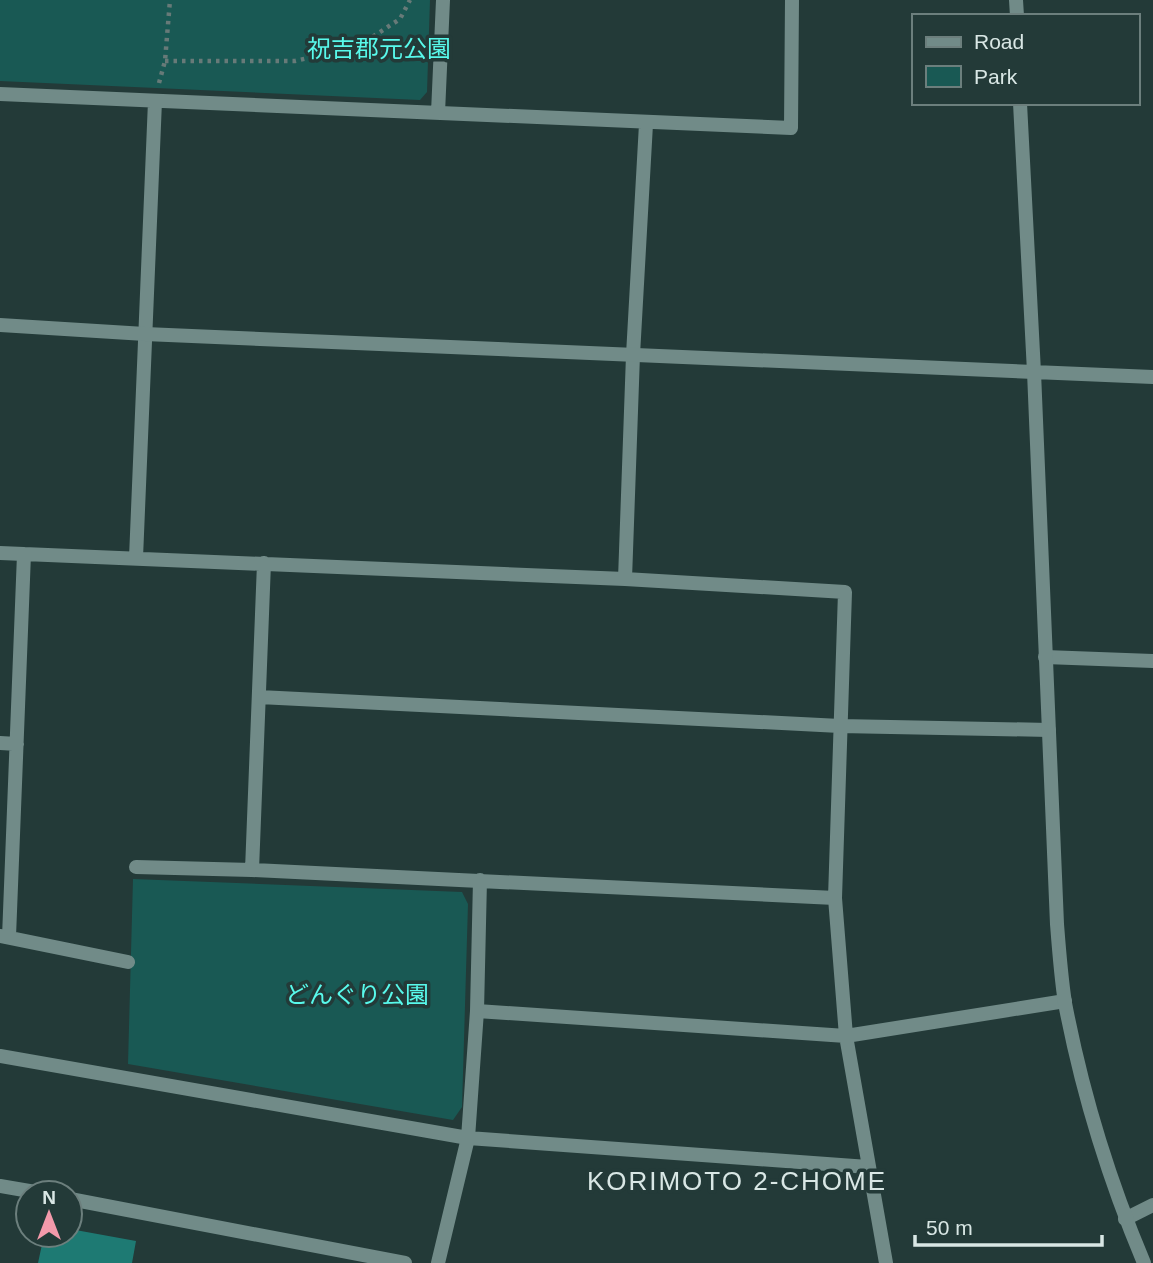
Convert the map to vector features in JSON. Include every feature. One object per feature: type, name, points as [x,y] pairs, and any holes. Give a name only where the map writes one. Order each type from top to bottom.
[{"type":"street","points":[[438,113],[443,0]]},
{"type":"street","points":[[0,94],[646,124],[791,128],[792,0]]},
{"type":"street","points":[[136,558],[155,101]]},
{"type":"street","points":[[1020,105],[1034,372],[1056,924],[1065,1001],[1104,1155],[1125,1219],[1144,1263]]},
{"type":"street","points":[[625,579],[646,124]]},
{"type":"street","points":[[0,326],[1153,377]]},
{"type":"street","points":[[0,553],[625,579],[845,592],[835,898],[846,1036],[886,1263]]},
{"type":"street","points":[[24,554],[17,744],[5,937],[128,962]]},
{"type":"street","points":[[252,870],[264,563]]},
{"type":"street","points":[[1045,657],[1153,661]]},
{"type":"street","points":[[260,697],[840,726],[1049,730]]},
{"type":"street","points":[[0,743],[17,744]]},
{"type":"street","points":[[136,867],[480,880],[835,898]]},
{"type":"street","points":[[438,1263],[468,1138],[477,1011],[480,880]]},
{"type":"street","points":[[477,1011],[846,1036],[1065,1001]]},
{"type":"street","points":[[0,1056],[468,1138],[868,1167]]},
{"type":"street","points":[[84,1202],[405,1263]]},
{"type":"street","points":[[1125,1219],[1153,1205]]},
{"type":"path","points":[[155,101],[165,61],[170,0]]},
{"type":"path","points":[[165,61],[295,61],[357,47],[400,19],[410,0]]},
{"type":"green space","name":"祝吉郡元公園","points":[[0,0],[430,0],[427,92],[420,100],[0,81]]},
{"type":"green space","name":"どんぐり公園","points":[[133,879],[462,892],[468,904],[462,1107],[453,1120],[128,1064]]},
{"type":"shaded area","points":[[84,1232],[136,1241],[132,1263],[38,1263],[41,1249],[84,1249]]},
{"type":"district","name":"KORIMOTO 2-CHOME","points":[[737,1181]]}]
